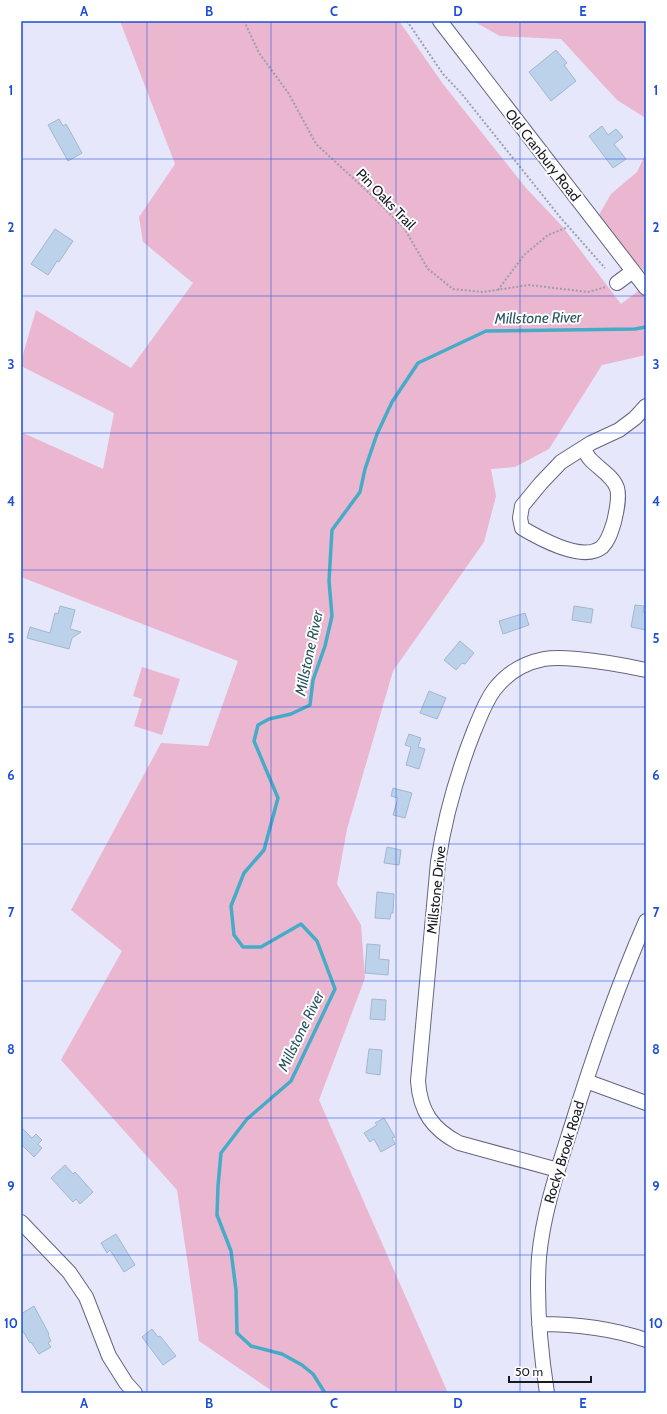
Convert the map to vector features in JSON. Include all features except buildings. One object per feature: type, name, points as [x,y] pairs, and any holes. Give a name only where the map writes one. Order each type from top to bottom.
[{"type":"street","name":"Old Cranbury Road","points":[[440,21],[646,288]]},
{"type":"street","points":[[617,283],[632,271]]},
{"type":"street","points":[[583,449],[590,459],[608,476],[617,488],[618,506],[609,538],[602,547],[593,551],[580,551],[545,541],[522,528],[520,518],[522,506],[560,462],[601,437],[619,430],[635,418],[646,406]]},
{"type":"street","name":"Millstone Drive","points":[[558,1170],[459,1143],[438,1129],[430,1119],[423,1106],[419,1093],[418,1081],[438,862],[443,828],[466,751],[486,702],[503,680],[516,670],[529,663],[545,659],[560,658],[593,660],[646,670]]},
{"type":"street","name":"Rocky Brook Road","points":[[547,1393],[539,1324],[538,1286],[539,1256],[543,1227],[558,1170],[586,1081],[613,1004],[646,921]]},
{"type":"street","points":[[586,1081],[646,1103]]},
{"type":"street","points":[[21,1222],[69,1272],[86,1297],[109,1356],[126,1384],[135,1393]]},
{"type":"street","points":[[539,1324],[563,1324],[594,1327],[646,1340]]},
{"type":"path","name":"Pin Oaks Trail","points":[[244,21],[259,53],[288,94],[316,144],[366,190],[404,228],[428,269],[453,289],[483,292],[529,285],[588,292],[617,283]]},
{"type":"path","points":[[407,21],[443,74],[461,93],[568,227],[605,268]]},
{"type":"path","points":[[498,290],[524,254],[548,235],[568,227]]},
{"type":"shaded area","points":[[120,21],[399,21],[443,84],[526,188],[562,226],[621,304],[646,285],[646,355],[602,365],[549,449],[515,467],[491,469],[496,496],[484,542],[393,671],[347,829],[337,884],[361,925],[365,978],[319,1100],[448,1393],[275,1393],[199,1341],[177,1190],[61,1060],[122,951],[71,910],[161,743],[208,746],[238,661],[21,577],[21,432],[103,469],[114,413],[21,366],[21,361],[36,310],[131,368],[193,283],[143,242],[139,217],[175,164]]},
{"type":"shaded area","points":[[473,21],[646,21],[646,146],[644,117],[617,100],[561,39],[500,36]]},
{"type":"shaded area","points":[[646,153],[646,273],[596,220],[611,194],[637,172]]},
{"type":"shaded area","points":[[142,667],[180,679],[162,735],[134,726],[142,699],[133,696]]},
{"type":"waterway","name":"Millstone River","points":[[325,1393],[313,1374],[302,1365],[282,1354],[251,1346],[237,1333],[236,1290],[231,1251],[217,1215],[221,1153],[247,1119],[291,1081],[335,989],[317,941],[301,924],[261,947],[243,947],[234,935],[231,906],[244,873],[264,850],[278,798],[254,741],[258,725],[269,719],[291,714],[310,705],[313,680],[325,646],[332,616],[329,581],[332,530],[360,492],[365,469],[377,434],[392,402],[418,363],[486,331],[635,329],[646,327]]}]
